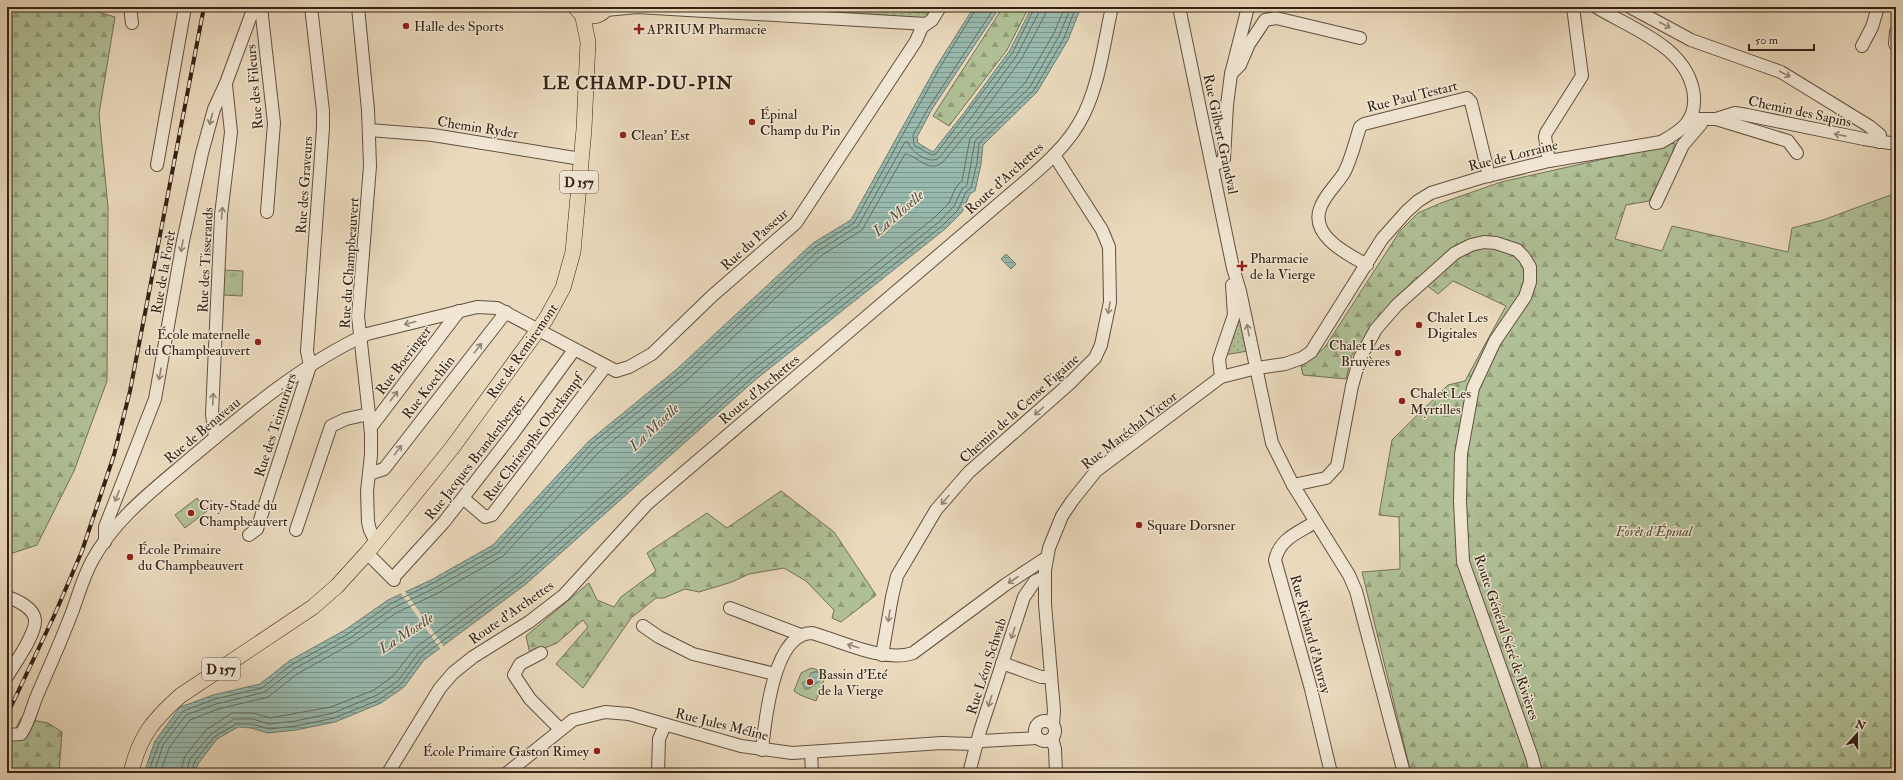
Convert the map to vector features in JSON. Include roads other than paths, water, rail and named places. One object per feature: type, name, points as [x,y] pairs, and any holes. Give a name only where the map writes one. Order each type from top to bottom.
[{"type":"main road","points":[[579,10],[590,16],[603,11]]},
{"type":"main road","name":"Rue de Remiremont","points":[[131,773],[135,755],[141,740],[156,718],[180,696],[313,607],[337,586],[371,548],[400,510],[452,448],[539,330],[557,303],[572,258],[581,159],[588,42],[579,10]]},
{"type":"main road","name":"Rue de Remiremont","points":[[588,42],[603,11]]},
{"type":"street","points":[[130,7],[132,23]]},
{"type":"street","points":[[157,166],[185,7]]},
{"type":"street","name":"Rue de la Forêt","points":[[105,542],[105,527],[155,399],[183,241],[202,153],[214,110],[226,83],[254,7]]},
{"type":"street","name":"Rue des Fileurs","points":[[261,7],[271,83],[274,123],[268,212]]},
{"type":"street","name":"Rue des Graveurs","points":[[310,366],[307,351],[323,128],[323,111],[311,7]]},
{"type":"street","name":"Rue du Champbeauvert","points":[[358,7],[369,130],[370,166],[358,316],[359,338],[371,426],[371,455],[367,491],[371,548]]},
{"type":"street","points":[[603,11],[637,7],[667,8],[926,24]]},
{"type":"street","name":"Rue du Passeur","points":[[539,330],[605,367],[616,371],[629,367],[652,354],[707,301],[796,222],[916,41],[922,27],[932,20],[940,7]]},
{"type":"street","name":"Route d'Archettes","points":[[388,773],[440,688],[452,673],[473,657],[529,622],[564,595],[647,504],[1054,155],[1072,134],[1084,114],[1097,75],[1112,7]]},
{"type":"street","name":"Rue Gilbert Grandval","points":[[1179,7],[1213,165],[1233,268],[1240,291],[1272,443],[1293,485],[1349,575],[1356,591],[1404,773]]},
{"type":"street","points":[[1213,165],[1224,159],[1227,105],[1231,74],[1248,7]]},
{"type":"street","points":[[1549,161],[1545,137],[1546,132],[1582,76],[1573,7]]},
{"type":"street","points":[[1596,7],[1657,42],[1678,59],[1690,77],[1693,87],[1694,110],[1700,124],[1683,145],[1656,203]]},
{"type":"street","name":"Chemin des Sapins","points":[[1630,7],[1691,40],[1781,72],[1870,126],[1880,135],[1879,142]]},
{"type":"street","points":[[1862,46],[1872,27],[1878,7]]},
{"type":"street","points":[[1231,74],[1240,65],[1257,30],[1265,20],[1269,18],[1276,18],[1360,38]]},
{"type":"street","name":"Rue des Tisserands","points":[[215,438],[212,414],[221,215],[231,132],[226,83]]},
{"type":"street","name":"Rue Paul Testart","points":[[1367,265],[1328,240],[1321,228],[1318,216],[1321,206],[1344,172],[1360,127],[1364,124],[1468,98],[1471,102],[1489,176]]},
{"type":"street","name":"Chemin des Sapins","points":[[1716,119],[1735,114],[1747,114],[1879,142],[1896,144]]},
{"type":"street","name":"Rue de Lorraine","points":[[1257,368],[1285,364],[1302,358],[1311,352],[1386,234],[1418,201],[1431,193],[1489,176],[1549,161],[1661,142],[1697,117]]},
{"type":"street","name":"Chemin des Sapins","points":[[1697,117],[1716,119],[1788,141],[1797,153]]},
{"type":"street","name":"Chemin Ryder","points":[[369,130],[433,135],[581,159]]},
{"type":"street","name":"Chemin de la Cense Figaine","points":[[882,655],[897,576],[936,510],[969,472],[1069,384],[1095,358],[1101,345],[1110,302],[1109,247],[1102,230],[1054,155]]},
{"type":"street","name":"Route Général Séré de Rivières","points":[[1293,485],[1326,478],[1337,466],[1352,386],[1360,358],[1376,329],[1397,306],[1455,252],[1471,245],[1484,242],[1496,243],[1517,250],[1524,257],[1530,268],[1530,282],[1525,296],[1495,341],[1473,388],[1461,454],[1460,501],[1463,562],[1532,757],[1536,773]]},
{"type":"street","name":"Rue Gilbert Grandval","points":[[1221,377],[1219,359],[1231,327],[1234,310],[1232,284],[1233,268]]},
{"type":"street","name":"Rue de Benaveau","points":[[7,735],[21,734],[28,723],[35,700],[70,618],[92,561],[105,542],[134,506],[235,421],[325,355],[359,338],[459,311],[486,306],[497,308],[506,312],[539,330]]},
{"type":"street","name":"Rue Boeringer","points":[[371,426],[459,311]]},
{"type":"street","name":"Rue Koechlin","points":[[369,474],[384,469],[506,312]]},
{"type":"street","name":"Rue Jacques Brandenberger","points":[[371,548],[394,579],[463,498],[574,350]]},
{"type":"street","name":"Rue des Teinturiers","points":[[249,535],[257,529],[310,366]]},
{"type":"street","name":"Rue Christophe Oberkampf","points":[[463,498],[485,517],[492,515],[605,367]]},
{"type":"street","name":"Rue Maréchal Victor","points":[[1044,732],[1054,710],[1051,698],[1044,604],[1044,577],[1046,558],[1062,516],[1096,471],[1221,377],[1257,368]]},
{"type":"street","points":[[296,530],[331,426],[346,419],[369,414]]},
{"type":"street","name":"Rue Richard d'Auvray","points":[[1315,522],[1284,542],[1278,550],[1276,560],[1311,689],[1331,773]]},
{"type":"street","points":[[730,608],[801,635],[812,634],[882,655],[903,656],[913,653],[1005,585],[1046,558]]},
{"type":"street","name":"Rue Léon Schwab","points":[[969,773],[977,742],[1024,597],[1035,581],[1044,577]]},
{"type":"street","points":[[7,597],[24,605],[31,612],[35,620],[32,633],[7,677]]},
{"type":"street","points":[[643,626],[659,637],[693,654],[775,674]]},
{"type":"street","points":[[762,750],[767,712],[775,674],[783,656],[792,643],[801,635]]},
{"type":"street","points":[[541,653],[520,664],[514,675],[530,699],[560,729]]},
{"type":"street","points":[[1002,664],[1041,677],[1050,677]]},
{"type":"street","name":"Rue Jules Méline","points":[[507,773],[573,720],[605,712],[627,714],[740,746],[762,750],[811,752],[942,743],[973,744],[977,742],[1022,738],[1026,733],[1044,732]]},
{"type":"street","points":[[658,773],[659,739],[665,725]]},
{"type":"street","points":[[1044,732],[1056,769]]},
{"type":"street","points":[[811,752],[812,773]]},
{"type":"water","name":"La Moselle","points":[[974,7],[1000,7],[932,109],[917,137],[918,143],[933,152],[964,113],[1010,50],[1032,7],[1081,7],[1068,40],[1037,92],[983,145],[981,164],[975,191],[970,194],[962,212],[945,229],[755,380],[526,584],[424,660],[404,687],[381,703],[335,722],[296,730],[268,733],[251,728],[238,727],[217,739],[198,764],[195,773],[144,773],[155,741],[180,707],[213,695],[260,684],[289,661],[345,630],[388,600],[431,580],[493,545],[589,441],[677,369],[813,243],[851,220],[936,67]]},
{"type":"water","points":[[1006,254],[1016,264],[1011,269],[1001,259]]},
{"type":"water","points":[[817,671],[821,675],[820,681],[808,689],[805,689],[802,683],[808,679],[811,673]]},
{"type":"railway","points":[[7,715],[54,616],[82,551],[114,455],[130,391],[204,7]]},
{"type":"place","name":"Halle des Sports","points":[[406,26]]},
{"type":"place","name":"APRIUM Pharmacie","points":[[639,29]]},
{"type":"place","name":"Épinal Champ du Pin","points":[[752,122]]},
{"type":"place","name":"Clean' Est","points":[[623,135]]},
{"type":"place","name":"Pharmacie de la Vierge","points":[[1242,266]]},
{"type":"place","name":"Chalet Les Digitales","points":[[1419,325]]},
{"type":"place","name":"École maternelle du Champbeauvert","points":[[258,342]]},
{"type":"place","name":"Chalet Les Bruyères","points":[[1398,353]]},
{"type":"place","name":"Chalet Les Myrtilles","points":[[1402,401]]},
{"type":"place","name":"City-Stade du Champbeauvert","points":[[191,513]]},
{"type":"place","name":"Square Dorsner","points":[[1139,525]]},
{"type":"place","name":"École Primaire du Champbeauvert","points":[[130,557]]},
{"type":"place","name":"Bassin d'Eté de la Vierge","points":[[810,682]]},
{"type":"place","name":"École Primaire Gaston Rimey","points":[[597,751]]},
{"type":"district","name":"LE CHAMP-DU-PIN","points":[[638,83]]},
{"type":"park label","name":"Forêt d'Épinal","points":[[1654,531]]}]
